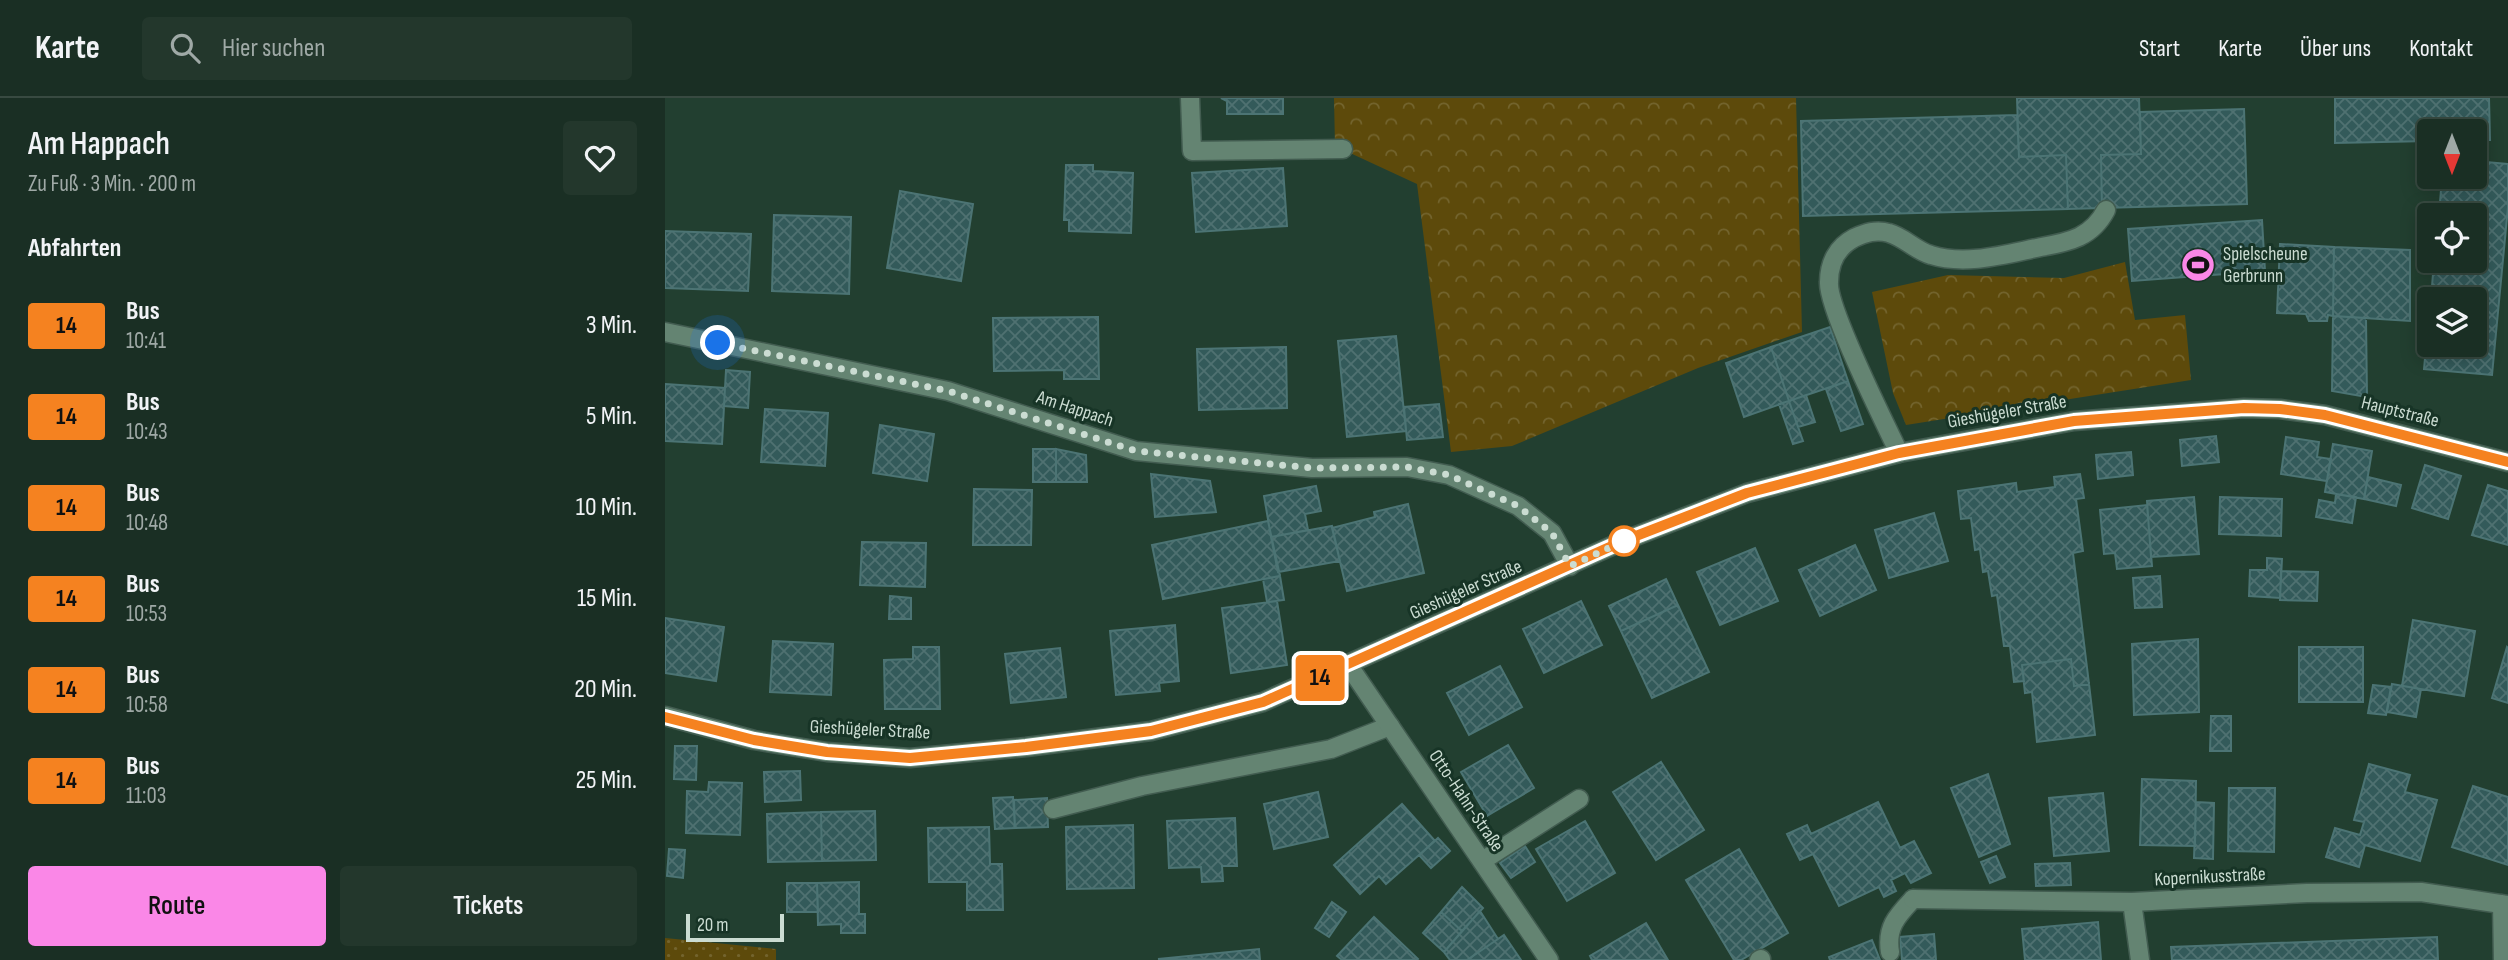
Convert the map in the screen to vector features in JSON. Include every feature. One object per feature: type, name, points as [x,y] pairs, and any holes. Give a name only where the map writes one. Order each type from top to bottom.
[{"type":"street","points":[[1190,98],[1192,151],[1343,149]]},
{"type":"street","points":[[1899,453],[1842,325],[1828,284],[1832,262],[1842,244],[1867,232],[1889,233],[1928,255],[1952,260],[1993,256],[2083,237],[2097,226],[2106,210]]},
{"type":"street","name":"Am Happach","points":[[665,332],[948,391],[1136,451],[1312,468],[1407,467],[1449,475],[1518,506],[1552,533],[1570,566]]},
{"type":"street","name":"Gieshügeler Straße","points":[[665,716],[767,742],[827,752],[910,758],[1151,731],[1263,702],[1349,666],[1623,541],[1747,493],[1899,453],[2074,421],[2244,408],[2280,409]]},
{"type":"street","name":"Hauptstraße","points":[[2280,409],[2325,415],[2508,462]]},
{"type":"street","name":"Otto-Hahn-Straße","points":[[1349,666],[1549,960]]},
{"type":"street","points":[[1053,809],[1142,786],[1331,749],[1390,726]]},
{"type":"street","points":[[1482,861],[1579,799]]},
{"type":"street","name":"Kopernikusstraße","points":[[1890,952],[1888,937],[1893,919],[1913,899],[2132,902],[2307,892],[2421,892],[2505,904]]},
{"type":"street","points":[[2132,902],[2140,960]]},
{"type":"street","points":[[2503,960],[2505,904]]},
{"type":"green space","points":[[1334,98],[1796,98],[1802,332],[1698,368],[1512,446],[1451,452],[1417,184],[1335,146]]},
{"type":"green space","points":[[2125,262],[2135,320],[2185,315],[2191,380],[1906,425],[1893,393],[1872,292],[1948,275],[2064,278]]},
{"type":"green space","points":[[665,938],[776,949],[776,960],[665,960]]},
{"type":"building","points":[[1221,98],[1283,98],[1283,114],[1227,114],[1227,101]]},
{"type":"building","points":[[2017,98],[2139,98],[2141,154],[2101,155],[2102,208],[2068,209],[2066,155],[2019,157]]},
{"type":"building","points":[[2335,98],[2489,98],[2490,140],[2487,140],[2487,119],[2417,119],[2417,141],[2335,143]]},
{"type":"building","points":[[2244,109],[2247,204],[2102,208],[2101,155],[2141,154],[2140,112]]},
{"type":"building","points":[[2017,115],[2019,157],[2066,155],[2068,209],[1803,216],[1801,121]]},
{"type":"building","points":[[2487,162],[2508,164],[2508,207],[2492,375],[2424,369],[2425,357],[2487,357],[2487,287],[2432,287],[2433,273],[2487,273],[2487,203],[2440,203],[2441,189],[2487,189]]},
{"type":"building","points":[[1066,165],[1093,165],[1093,171],[1133,173],[1131,233],[1069,231],[1069,220],[1064,220]]},
{"type":"building","points":[[1283,168],[1287,226],[1196,232],[1192,173]]},
{"type":"building","points":[[900,191],[973,204],[961,281],[887,268]]},
{"type":"building","points":[[774,215],[851,217],[849,294],[772,291]]},
{"type":"building","points":[[2262,220],[2265,271],[2132,281],[2128,229]]},
{"type":"building","points":[[665,231],[751,234],[748,291],[665,288]]},
{"type":"building","points":[[2280,244],[2334,247],[2333,316],[2328,315],[2327,321],[2309,321],[2306,314],[2277,313]]},
{"type":"building","points":[[2334,247],[2410,250],[2410,321],[2333,316]]},
{"type":"building","points":[[2333,316],[2366,318],[2367,397],[2332,391]]},
{"type":"building","points":[[1098,317],[1099,379],[1064,379],[1064,370],[994,371],[993,318]]},
{"type":"building","points":[[1830,327],[1848,381],[1789,401],[1771,347]]},
{"type":"building","points":[[1396,336],[1406,431],[1347,437],[1338,341]]},
{"type":"building","points":[[1286,347],[1287,408],[1199,410],[1197,349]]},
{"type":"building","points":[[1771,347],[1789,401],[1744,417],[1726,363]]},
{"type":"building","points":[[726,370],[750,372],[748,408],[724,406]]},
{"type":"building","points":[[1848,381],[1863,424],[1841,431],[1826,389]]},
{"type":"building","points":[[665,384],[725,388],[722,444],[665,441]]},
{"type":"building","points":[[1806,395],[1815,422],[1798,427],[1789,401]]},
{"type":"building","points":[[1789,401],[1803,441],[1793,444],[1779,404]]},
{"type":"building","points":[[1439,404],[1443,437],[1407,440],[1404,407]]},
{"type":"building","points":[[765,409],[828,413],[825,466],[761,462]]},
{"type":"building","points":[[880,425],[934,434],[927,481],[873,473]]},
{"type":"building","points":[[2216,436],[2219,462],[2182,466],[2180,440]]},
{"type":"building","points":[[2286,437],[2319,442],[2317,457],[2331,459],[2327,481],[2281,474]]},
{"type":"building","points":[[2333,444],[2372,451],[2364,499],[2325,492]]},
{"type":"building","points":[[1033,449],[1056,449],[1056,482],[1033,482]]},
{"type":"building","points":[[1056,449],[1086,455],[1087,482],[1056,482]]},
{"type":"building","points":[[2131,452],[2133,475],[2098,479],[2096,455]]},
{"type":"building","points":[[2425,465],[2461,476],[2448,519],[2412,508]]},
{"type":"building","points":[[1151,474],[1210,481],[1216,512],[1155,517]]},
{"type":"building","points":[[2080,474],[2084,498],[2076,499],[2083,551],[2073,553],[2089,684],[2074,686],[2071,659],[2022,665],[2024,681],[2014,682],[2010,646],[2004,646],[1997,595],[1992,596],[1988,571],[1983,572],[1980,549],[1975,550],[1971,518],[1961,519],[1958,491],[2016,483],[2017,492],[2055,487],[2054,477]]},
{"type":"building","points":[[2368,477],[2401,485],[2396,506],[2364,499]]},
{"type":"building","points":[[2488,485],[2508,491],[2508,545],[2472,535]]},
{"type":"building","points":[[1316,486],[1321,511],[1305,514],[1308,530],[1271,537],[1264,496]]},
{"type":"building","points":[[974,489],[1032,490],[1031,545],[973,545]]},
{"type":"building","points":[[2336,494],[2356,497],[2352,523],[2316,517],[2319,500],[2335,503]]},
{"type":"building","points":[[2194,497],[2199,554],[2151,557],[2147,501]]},
{"type":"building","points":[[2220,497],[2282,499],[2281,536],[2219,534]]},
{"type":"building","points":[[1408,504],[1424,573],[1347,591],[1332,528],[1375,517],[1374,512]]},
{"type":"building","points":[[2147,505],[2152,566],[2117,569],[2115,553],[2104,554],[2100,510]]},
{"type":"building","points":[[1934,513],[1948,561],[1889,578],[1875,530]]},
{"type":"building","points":[[1268,521],[1280,576],[1163,599],[1152,545]]},
{"type":"building","points":[[1332,526],[1340,561],[1278,572],[1271,537]]},
{"type":"building","points":[[862,542],[926,543],[925,587],[860,585]]},
{"type":"building","points":[[1855,545],[1876,590],[1820,616],[1799,570]]},
{"type":"building","points":[[1755,548],[1778,601],[1720,625],[1697,572]]},
{"type":"building","points":[[2267,558],[2282,559],[2280,598],[2249,596],[2250,570],[2267,570]]},
{"type":"building","points":[[2281,571],[2318,572],[2317,601],[2280,600]]},
{"type":"building","points":[[1280,576],[1284,600],[1267,602],[1263,579]]},
{"type":"building","points":[[2160,576],[2162,607],[2135,608],[2133,578]]},
{"type":"building","points":[[1666,579],[1678,605],[1621,631],[1609,606]]},
{"type":"building","points":[[890,596],[911,598],[911,619],[889,619]]},
{"type":"building","points":[[1277,601],[1287,665],[1231,673],[1222,608]]},
{"type":"building","points":[[1581,601],[1602,645],[1544,673],[1523,629]]},
{"type":"building","points":[[1678,605],[1709,672],[1652,698],[1621,631]]},
{"type":"building","points":[[665,618],[724,627],[716,681],[665,673]]},
{"type":"building","points":[[2413,620],[2475,631],[2464,696],[2402,686]]},
{"type":"building","points":[[1175,625],[1179,681],[1159,683],[1160,691],[1116,695],[1110,631]]},
{"type":"building","points":[[2198,639],[2199,712],[2134,715],[2132,644]]},
{"type":"building","points":[[773,641],[833,644],[831,695],[770,692]]},
{"type":"building","points":[[913,647],[939,647],[940,709],[885,709],[884,660],[913,659]]},
{"type":"building","points":[[2299,647],[2363,647],[2363,702],[2299,702]]},
{"type":"building","points":[[1060,648],[1066,697],[1011,703],[1005,654]]},
{"type":"building","points":[[2508,648],[2508,703],[2492,698]]},
{"type":"building","points":[[2071,659],[2074,686],[2089,684],[2095,735],[2037,742],[2032,692],[2025,693],[2022,665]]},
{"type":"building","points":[[1500,666],[1522,707],[1469,735],[1447,693]]},
{"type":"building","points":[[2392,684],[2421,689],[2416,717],[2387,712]]},
{"type":"building","points":[[2373,685],[2391,687],[2386,715],[2368,713]]},
{"type":"building","points":[[2211,716],[2231,716],[2231,751],[2210,751]]},
{"type":"building","points":[[1508,745],[1534,788],[1487,816],[1461,772]]},
{"type":"building","points":[[675,746],[697,746],[696,780],[674,779]]},
{"type":"building","points":[[1661,762],[1704,830],[1656,860],[1613,792]]},
{"type":"building","points":[[2369,764],[2410,775],[2405,792],[2437,800],[2420,861],[2365,845],[2359,867],[2326,857],[2335,828],[2360,835],[2364,822],[2354,820]]},
{"type":"building","points":[[800,771],[801,800],[765,802],[764,772]]},
{"type":"building","points":[[1988,774],[2010,844],[1979,857],[1951,788]]},
{"type":"building","points":[[2142,779],[2196,781],[2195,846],[2140,845]]},
{"type":"building","points":[[709,782],[742,783],[740,835],[686,833],[687,791],[708,792]]},
{"type":"building","points":[[2473,786],[2508,797],[2508,865],[2452,847]]},
{"type":"building","points":[[2229,788],[2275,788],[2274,852],[2228,851]]},
{"type":"building","points":[[1318,792],[1328,837],[1274,849],[1264,804]]},
{"type":"building","points":[[2103,793],[2109,851],[2054,856],[2049,798]]},
{"type":"building","points":[[1013,797],[1015,828],[995,829],[993,798]]},
{"type":"building","points":[[1047,798],[1048,827],[1015,828],[1014,800]]},
{"type":"building","points":[[1878,802],[1900,848],[1914,841],[1931,873],[1911,883],[1905,873],[1891,880],[1896,891],[1884,897],[1879,887],[1839,906],[1813,854],[1800,860],[1787,834],[1807,825],[1811,834]]},
{"type":"building","points":[[2196,802],[2214,803],[2213,859],[2194,858]]},
{"type":"building","points":[[1402,804],[1435,841],[1386,884],[1379,876],[1360,894],[1334,865]]},
{"type":"building","points":[[875,811],[876,860],[822,861],[821,812]]},
{"type":"building","points":[[821,812],[822,861],[768,862],[767,814]]},
{"type":"building","points":[[1235,818],[1237,866],[1222,866],[1223,881],[1202,882],[1201,867],[1169,868],[1167,821]]},
{"type":"building","points":[[1585,821],[1615,873],[1567,901],[1536,849]]},
{"type":"building","points":[[1133,825],[1134,888],[1067,889],[1066,827]]},
{"type":"building","points":[[989,827],[990,864],[1002,864],[1003,910],[967,910],[967,882],[929,882],[928,828]]},
{"type":"building","points":[[1438,838],[1450,851],[1431,868],[1419,855]]},
{"type":"building","points":[[1525,846],[1535,862],[1511,878],[1500,863]]},
{"type":"building","points":[[669,849],[685,850],[683,878],[667,876]]},
{"type":"building","points":[[1739,849],[1788,933],[1741,960],[1734,960],[1686,880]]},
{"type":"building","points":[[1996,856],[2005,877],[1990,883],[1981,862]]},
{"type":"building","points":[[2070,863],[2071,885],[2036,886],[2035,864]]},
{"type":"building","points":[[859,882],[859,914],[865,914],[865,933],[841,933],[841,924],[818,925],[817,883]]},
{"type":"building","points":[[787,883],[817,883],[818,912],[787,912]]},
{"type":"building","points":[[1462,887],[1483,908],[1462,931],[1441,912]]},
{"type":"building","points":[[1332,902],[1346,912],[1329,937],[1315,928]]},
{"type":"building","points":[[1480,911],[1498,939],[1467,960],[1450,960],[1444,952]]},
{"type":"building","points":[[1441,912],[1462,931],[1444,952],[1423,933]]},
{"type":"building","points":[[1374,917],[1418,959],[1342,960],[1337,956]]},
{"type":"building","points":[[2098,922],[2101,960],[2025,960],[2022,929]]},
{"type":"building","points":[[1646,923],[1668,960],[1592,960],[1590,956]]},
{"type":"building","points":[[1934,934],[1936,960],[1902,960],[1900,937]]},
{"type":"building","points":[[1504,935],[1521,960],[1467,960],[1498,939]]},
{"type":"building","points":[[2437,937],[2438,960],[2172,960],[2171,947]]},
{"type":"building","points":[[1872,940],[1880,960],[1830,960],[1829,957]]},
{"type":"building","points":[[1259,949],[1260,960],[1158,959]]},
{"type":"bus line","name":"14","points":[[665,717],[754,740],[827,752],[910,758],[1151,731],[1263,702],[1349,666],[1623,541],[1747,493],[1899,453],[2074,421],[2244,408],[2280,409],[2325,415],[2508,462]]},
{"type":"place","name":"Spielscheune Gerbrunn","points":[[2198,265]]},
{"type":"route","points":[[718,343],[948,391],[1136,451],[1312,468],[1407,467],[1449,475],[1518,506],[1552,533],[1570,566],[1624,541]]}]
